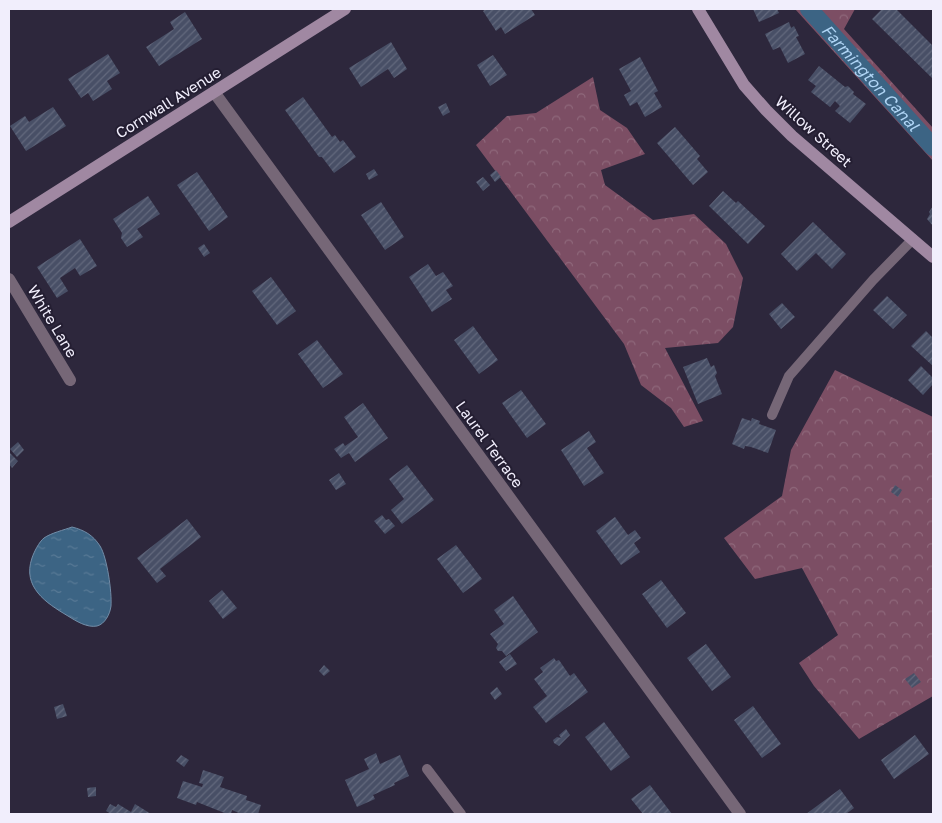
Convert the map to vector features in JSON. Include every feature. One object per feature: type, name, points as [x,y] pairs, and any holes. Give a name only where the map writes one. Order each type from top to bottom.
[{"type":"street","name":"Cornwall Avenue","points":[[9,222],[345,9]]},
{"type":"street","name":"Willow Street","points":[[698,9],[735,71],[766,110],[792,136],[933,257]]},
{"type":"street","name":"Laurel Terrace","points":[[214,92],[740,814]]},
{"type":"street","name":"White Lane","points":[[9,279],[70,380]]},
{"type":"lane","points":[[772,415],[789,376],[873,280],[913,239]]},
{"type":"lane","points":[[426,769],[461,814]]},
{"type":"green space","points":[[795,9],[855,9],[844,29],[933,128],[933,161]]},
{"type":"green space","points":[[593,77],[600,110],[627,128],[645,154],[601,170],[605,185],[653,220],[694,214],[726,244],[743,278],[733,327],[718,343],[665,348],[703,421],[684,427],[671,408],[641,385],[624,344],[476,145],[507,116],[536,113]]},
{"type":"green space","points":[[835,370],[933,417],[933,696],[859,739],[814,686],[799,663],[838,635],[802,568],[755,579],[724,538],[782,496],[791,450]]},
{"type":"water","points":[[72,527],[84,531],[91,536],[100,546],[105,558],[110,584],[111,606],[107,618],[97,626],[82,624],[52,606],[38,593],[30,577],[32,558],[40,542],[50,535]]},
{"type":"building","points":[[486,9],[531,9],[535,15],[505,34],[501,27],[496,31],[483,11]]},
{"type":"building","points":[[753,9],[777,9],[779,13],[759,22]]},
{"type":"building","points":[[882,9],[896,9],[933,46],[933,79],[872,19]]},
{"type":"building","points":[[185,12],[202,39],[159,66],[146,47],[174,29],[170,22]]},
{"type":"building","points":[[789,22],[791,28],[794,26],[799,36],[796,37],[805,54],[788,63],[780,47],[773,50],[765,34]]},
{"type":"building","points":[[391,42],[407,69],[394,78],[388,69],[361,87],[349,68]]},
{"type":"building","points":[[108,54],[120,73],[107,81],[112,89],[93,101],[88,93],[81,98],[68,79]]},
{"type":"building","points":[[493,55],[507,75],[490,86],[477,65]]},
{"type":"building","points":[[640,57],[658,91],[654,93],[662,107],[645,117],[637,102],[630,106],[624,95],[631,91],[619,69]]},
{"type":"building","points":[[819,66],[845,87],[848,86],[854,92],[853,94],[866,104],[850,123],[835,111],[840,106],[835,101],[830,107],[811,92],[816,86],[808,80]]},
{"type":"building","points":[[303,97],[332,137],[335,135],[340,142],[343,140],[356,157],[334,173],[322,157],[319,157],[285,110]]},
{"type":"building","points":[[446,103],[450,112],[443,116],[438,107]]},
{"type":"building","points":[[53,107],[66,126],[26,151],[10,126],[25,116],[29,122]]},
{"type":"building","points":[[675,127],[700,156],[697,159],[708,172],[693,185],[657,143]]},
{"type":"building","points":[[374,169],[378,175],[369,180],[366,174]]},
{"type":"building","points":[[496,170],[501,177],[495,182],[490,175]]},
{"type":"building","points":[[197,172],[228,217],[209,231],[177,185]]},
{"type":"building","points":[[483,177],[490,185],[483,191],[476,182]]},
{"type":"building","points":[[723,191],[736,203],[738,201],[765,226],[748,244],[709,206]]},
{"type":"building","points":[[148,196],[160,214],[137,229],[143,237],[127,247],[121,238],[122,233],[113,219]]},
{"type":"building","points":[[381,202],[404,237],[385,250],[361,215]]},
{"type":"building","points":[[933,206],[933,226],[927,219]]},
{"type":"building","points":[[813,222],[846,254],[832,269],[816,253],[797,271],[781,254]]},
{"type":"building","points":[[80,239],[97,266],[80,276],[75,268],[60,278],[68,291],[57,298],[37,267]]},
{"type":"building","points":[[204,244],[210,253],[204,257],[198,248]]},
{"type":"building","points":[[428,264],[436,276],[443,272],[453,286],[446,290],[452,299],[432,312],[409,277]]},
{"type":"building","points":[[271,277],[296,311],[277,325],[252,291]]},
{"type":"building","points":[[887,296],[907,315],[893,329],[873,310]]},
{"type":"building","points":[[782,303],[795,317],[781,329],[769,314]]},
{"type":"building","points":[[473,326],[498,360],[479,374],[454,340]]},
{"type":"building","points":[[926,331],[933,338],[933,366],[911,346]]},
{"type":"building","points":[[317,340],[343,374],[323,388],[298,354]]},
{"type":"building","points":[[707,358],[711,367],[714,365],[717,373],[715,376],[722,394],[698,404],[683,367]]},
{"type":"building","points":[[921,366],[933,378],[933,384],[923,395],[908,380]]},
{"type":"building","points":[[521,390],[546,424],[527,438],[502,403]]},
{"type":"building","points":[[363,403],[388,438],[355,462],[349,453],[341,458],[334,449],[343,443],[345,446],[358,437],[344,417]]},
{"type":"building","points":[[742,418],[751,421],[752,418],[760,421],[759,424],[776,430],[768,453],[745,446],[744,449],[732,444]]},
{"type":"building","points":[[589,431],[596,442],[587,448],[604,473],[584,486],[561,450]]},
{"type":"building","points":[[18,442],[24,450],[17,457],[10,449]]},
{"type":"building","points":[[9,452],[18,461],[12,468],[9,464]]},
{"type":"building","points":[[407,465],[434,500],[402,524],[391,510],[404,499],[389,479]]},
{"type":"building","points":[[339,473],[346,484],[336,490],[329,480]]},
{"type":"building","points":[[895,485],[902,490],[898,497],[891,492]]},
{"type":"building","points":[[382,515],[395,526],[385,534],[374,521]]},
{"type":"building","points":[[615,517],[628,535],[635,530],[641,538],[634,543],[640,552],[621,565],[596,531]]},
{"type":"building","points":[[187,519],[201,537],[160,569],[166,576],[157,583],[137,558]]},
{"type":"building","points":[[456,545],[482,579],[463,593],[437,559]]},
{"type":"building","points":[[661,580],[686,613],[667,628],[642,594]]},
{"type":"building","points":[[222,590],[237,608],[223,619],[209,601]]},
{"type":"building","points":[[513,596],[538,632],[506,656],[502,651],[498,651],[496,648],[498,644],[490,634],[504,624],[494,610]]},
{"type":"building","points":[[706,644],[731,677],[712,691],[687,658]]},
{"type":"building","points":[[510,654],[517,664],[506,671],[499,662]]},
{"type":"building","points":[[554,658],[556,661],[559,660],[570,676],[574,673],[588,692],[546,723],[533,707],[547,696],[534,679],[543,672],[540,668]]},
{"type":"building","points":[[324,665],[330,671],[324,676],[319,671]]},
{"type":"building","points":[[914,673],[921,682],[912,688],[905,679]]},
{"type":"building","points":[[497,687],[502,694],[495,700],[490,693]]},
{"type":"building","points":[[63,704],[67,716],[57,719],[54,707]]},
{"type":"building","points":[[753,706],[781,744],[762,758],[734,720]]},
{"type":"building","points":[[604,722],[630,757],[611,771],[585,737]]},
{"type":"building","points":[[566,729],[570,735],[559,746],[554,743],[553,740],[557,737],[561,738],[559,735]]},
{"type":"building","points":[[915,735],[929,754],[894,779],[881,760]]},
{"type":"building","points":[[376,753],[380,764],[400,755],[409,776],[373,795],[375,799],[357,807],[345,780],[369,769],[364,759]]},
{"type":"building","points":[[181,755],[189,760],[184,767],[176,761]]},
{"type":"building","points":[[203,770],[224,777],[220,787],[247,796],[246,800],[261,805],[258,814],[241,814],[232,810],[231,814],[227,814],[197,802],[196,805],[177,798],[183,781],[202,787],[203,784],[199,783]]},
{"type":"building","points":[[650,785],[672,814],[643,814],[631,799]]},
{"type":"building","points":[[96,787],[96,796],[88,797],[87,788]]},
{"type":"building","points":[[840,789],[854,808],[846,814],[806,814]]},
{"type":"building","points":[[110,804],[116,807],[118,804],[131,812],[135,804],[151,814],[111,814],[106,811]]},
{"type":"waterway","name":"Farmington Canal","points":[[809,9],[933,147]]}]
